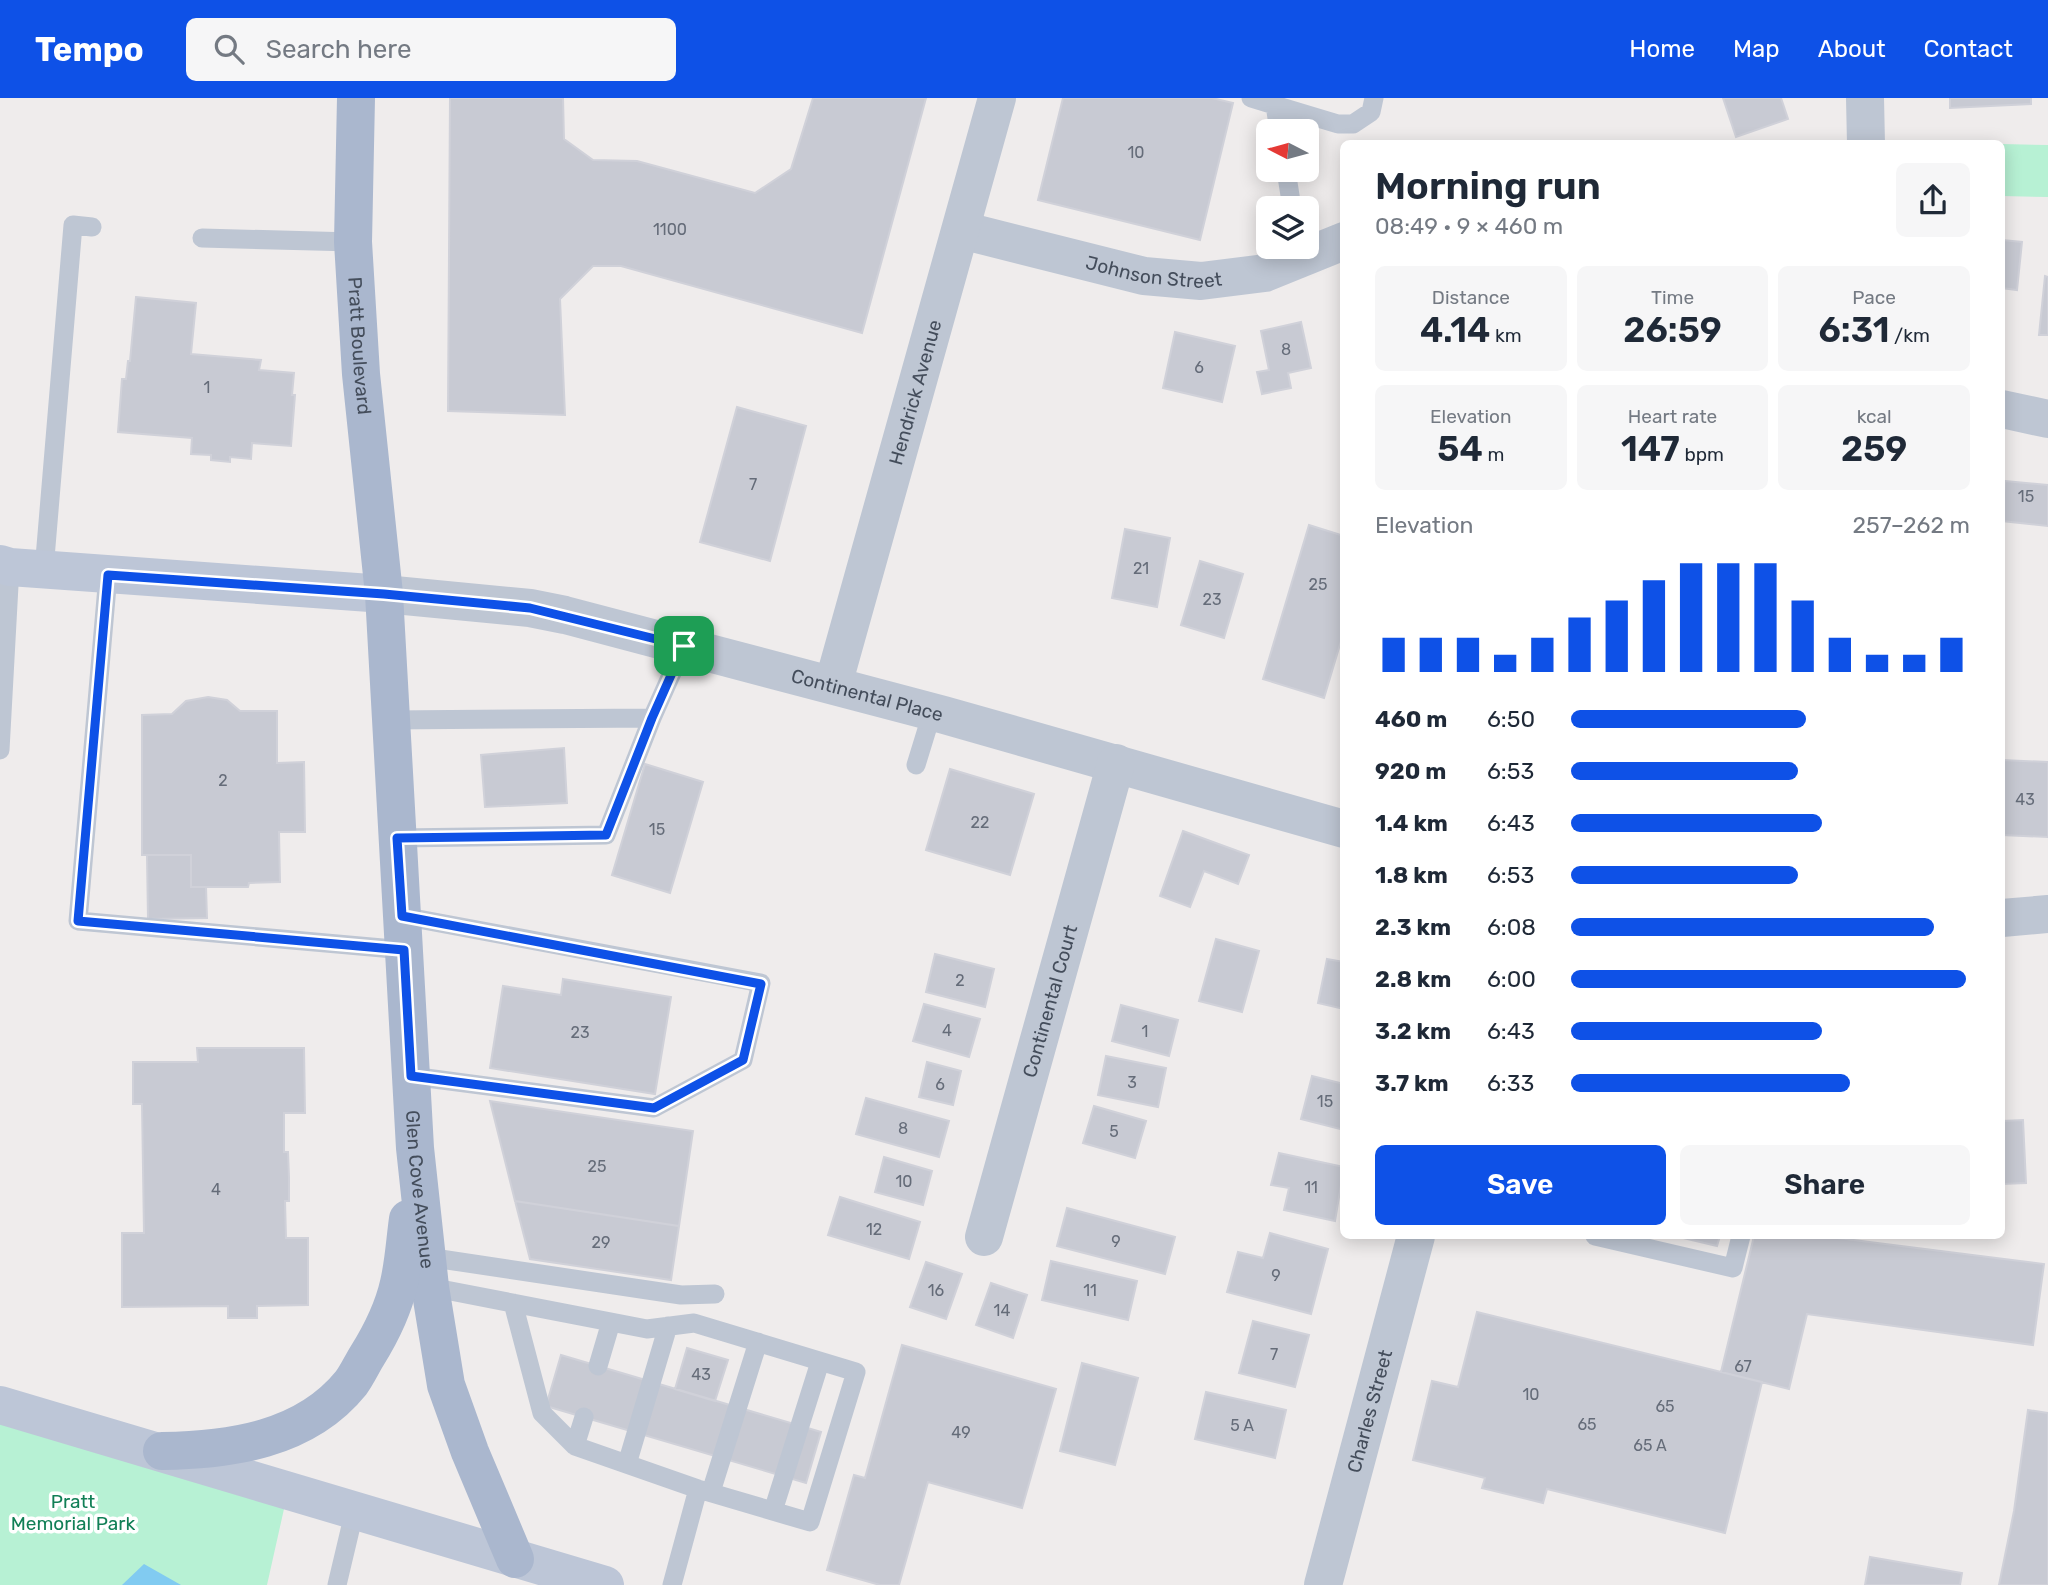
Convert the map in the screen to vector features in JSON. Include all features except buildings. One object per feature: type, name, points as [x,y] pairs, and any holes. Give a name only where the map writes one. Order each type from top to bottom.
[{"type":"main road","name":"Pratt Boulevard","points":[[356,98],[353,242],[361,374],[384,594]]},
{"type":"main road","points":[[13,568],[384,594]]},
{"type":"main road","name":"Glen Cove Avenue","points":[[384,594],[415,1148],[429,1272],[446,1385],[470,1452],[515,1559]]},
{"type":"main road","points":[[162,1451],[207,1451],[252,1443],[299,1425],[320,1413],[351,1383],[383,1329],[400,1280],[415,1148]]},
{"type":"main road","points":[[0,1405],[162,1451],[605,1585]]},
{"type":"street","name":"Hendrick Avenue","points":[[833,685],[997,98]]},
{"type":"street","points":[[1865,98],[1866,140]]},
{"type":"street","name":"Johnson Street","points":[[961,230],[1144,276],[1200,281],[1265,273],[1287,259]]},
{"type":"street","name":"Johnson Street","points":[[1319,248],[1340,242]]},
{"type":"street","points":[[2005,410],[2048,419]]},
{"type":"street","name":"Continental Place","points":[[384,594],[530,608],[833,685],[1340,828]]},
{"type":"street","name":"Continental Court","points":[[984,1237],[1116,764]]},
{"type":"street","points":[[2005,918],[2048,914]]},
{"type":"street","name":"Charles Street","points":[[1323,1585],[1415,1239]]},
{"type":"lane","points":[[1251,98],[1338,124],[1353,124],[1371,112],[1374,98]]},
{"type":"lane","points":[[1275,105],[1277,119]]},
{"type":"lane","points":[[0,750],[13,568],[73,225],[92,227]]},
{"type":"lane","points":[[202,237],[353,242]]},
{"type":"lane","points":[[108,575],[78,921],[403,933],[761,984],[743,1060],[654,1108],[411,1076]]},
{"type":"lane","points":[[397,838],[606,835],[652,718],[684,646]]},
{"type":"lane","points":[[916,765],[932,713]]},
{"type":"lane","points":[[391,720],[652,718]]},
{"type":"lane","points":[[1608,1239],[1733,1269],[1740,1239]]},
{"type":"lane","points":[[429,1272],[681,1295],[715,1294]]},
{"type":"lane","points":[[429,1272],[513,1303],[647,1329],[694,1322],[856,1372],[810,1522],[704,1490],[575,1446],[542,1413],[513,1303]]},
{"type":"lane","points":[[598,1366],[611,1322]]},
{"type":"lane","points":[[627,1464],[668,1326]]},
{"type":"lane","points":[[672,1585],[758,1342]]},
{"type":"lane","points":[[773,1511],[820,1362]]},
{"type":"lane","points":[[575,1446],[584,1417]]},
{"type":"lane","points":[[337,1585],[355,1509]]},
{"type":"green space","points":[[2005,144],[2048,145],[2048,197],[2005,196]]},
{"type":"green space","name":"Pratt Memorial Park","points":[[0,1415],[286,1500],[267,1585],[0,1585]]},
{"type":"water","points":[[144,1564],[181,1585],[122,1585]]},
{"type":"route","points":[[108,575],[384,594],[530,608],[684,646],[652,718],[606,835],[397,838],[402,916],[761,984],[743,1060],[654,1108],[411,1076],[404,950],[78,921],[108,575]]}]
